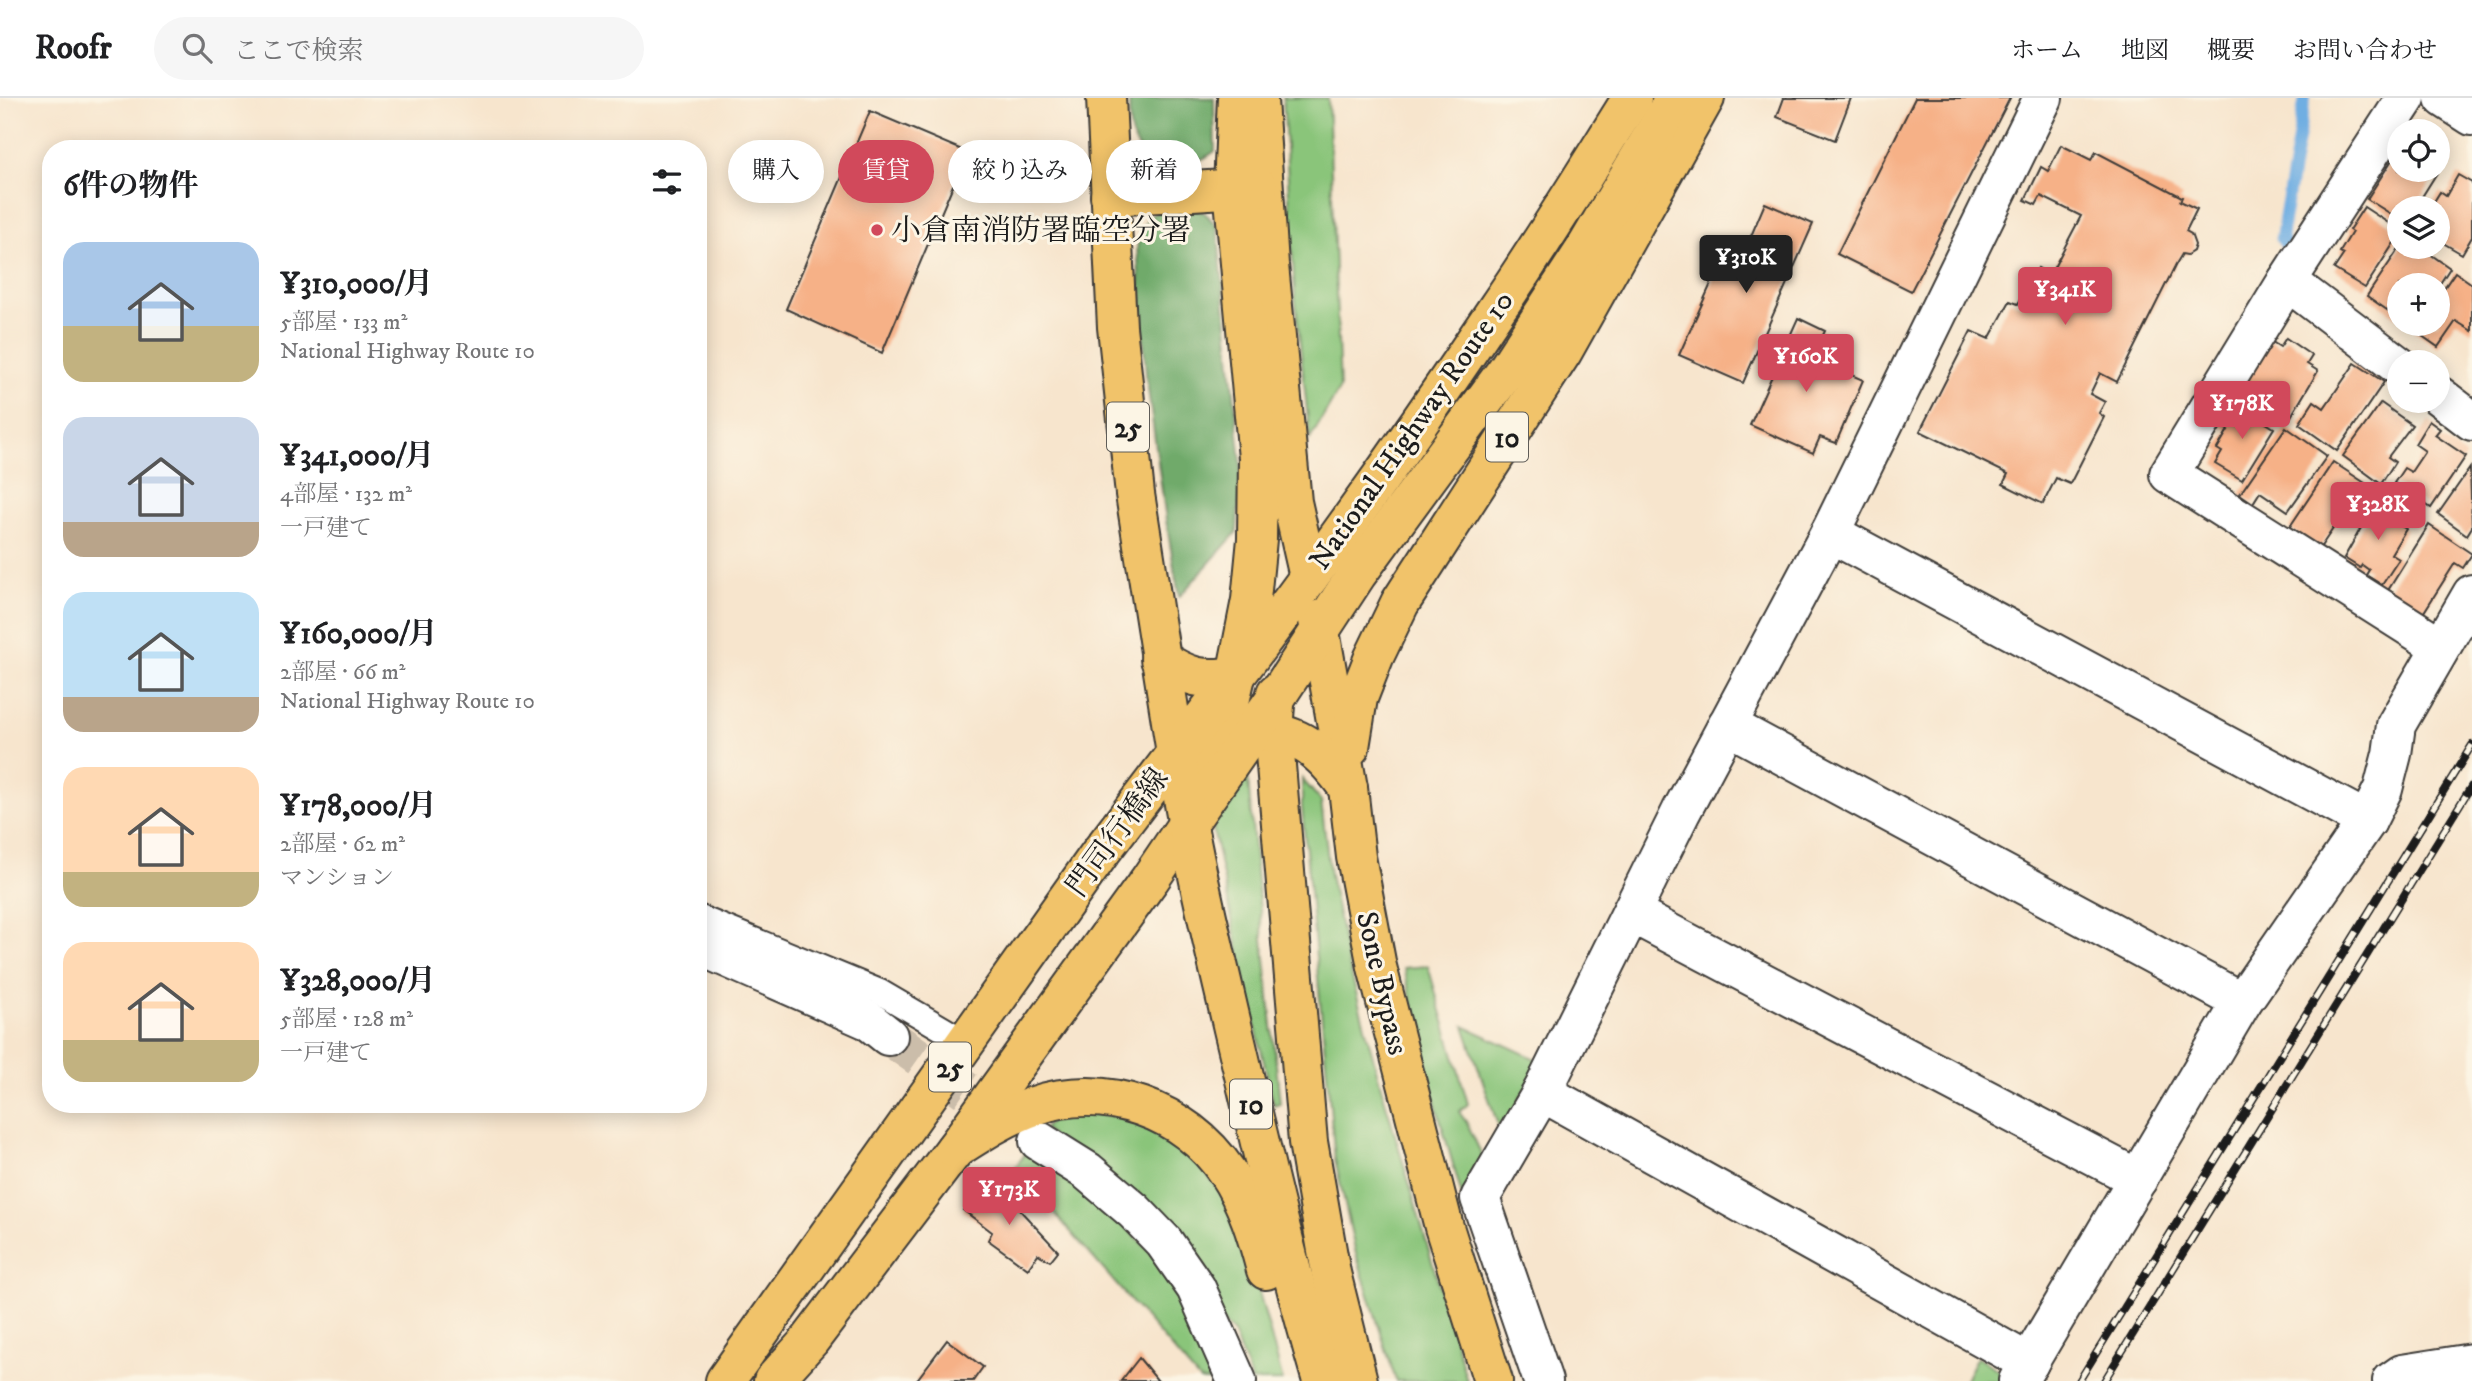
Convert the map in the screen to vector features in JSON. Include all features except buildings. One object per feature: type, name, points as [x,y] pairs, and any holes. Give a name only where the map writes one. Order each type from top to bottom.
[{"type":"main road","name":"門司行橋線","points":[[1106,98],[1108,140]]},
{"type":"main road","points":[[1237,98],[1249,187],[1258,458],[1257,539],[1236,676],[1255,724]]},
{"type":"main road","points":[[1258,98],[1249,187],[1269,265],[1292,502],[1309,577]]},
{"type":"main road","name":"National Highway Route 10","points":[[1176,753],[1309,577],[1499,306],[1632,98]]},
{"type":"main road","name":"10","points":[[1255,724],[1357,574],[1506,370],[1586,248],[1675,98]]},
{"type":"main road","name":"10","points":[[1348,788],[1350,739],[1358,698],[1400,603],[1563,351],[1705,98]]},
{"type":"main road","points":[[1202,190],[1249,187]]},
{"type":"main road","name":"門司行橋線","points":[[726,1381],[1100,853],[1176,753],[1133,481],[1117,327],[1110,203]]},
{"type":"main road","points":[[1292,502],[1305,520],[1317,526],[1346,524]]},
{"type":"main road","name":"10","points":[[1309,577],[1255,724],[1308,1142],[1331,1273],[1358,1381]]},
{"type":"main road","name":"Sone Bypass","points":[[1309,577],[1348,788],[1356,857],[1377,967],[1444,1227],[1493,1381]]},
{"type":"main road","points":[[1160,659],[1193,678],[1236,676],[1281,658],[1320,632]]},
{"type":"main road","name":"門司行橋線","points":[[773,1381],[810,1340],[954,1149],[1186,826],[1210,772],[1255,724]]},
{"type":"main road","points":[[1176,753],[1255,724],[1315,750],[1332,766],[1348,788]]},
{"type":"main road","name":"10","points":[[1176,753],[1186,826],[1295,1287],[1321,1381]]},
{"type":"main road","points":[[954,1149],[1014,1115],[1064,1098],[1094,1096],[1128,1101],[1156,1112],[1181,1127],[1208,1149],[1227,1171],[1242,1200],[1256,1235],[1291,1359],[1304,1381]]},
{"type":"street","points":[[1543,1381],[1480,1198],[1542,1093],[1727,725],[1830,533],[2043,98]]},
{"type":"street","points":[[2406,98],[2287,281],[2169,474],[2440,646]]},
{"type":"street","points":[[2444,98],[2472,116]]},
{"type":"street","points":[[2287,281],[2387,357]]},
{"type":"street","points":[[2450,404],[2472,421]]},
{"type":"street","points":[[1830,533],[2367,821]]},
{"type":"street","points":[[1542,1093],[2024,1372],[2242,1003],[2367,821],[2383,789],[2396,725],[2472,594]]},
{"type":"street","points":[[1727,725],[2242,1003]]},
{"type":"street","points":[[1631,913],[2138,1179]]},
{"type":"street","points":[[707,949],[869,1020],[888,1036]]},
{"type":"street","points":[[1039,1141],[1087,1171],[1134,1211],[1164,1242],[1196,1288],[1237,1381]]},
{"type":"street","points":[[2392,1381],[2402,1374],[2472,1363]]},
{"type":"lane","points":[[707,921],[880,992],[967,1043]]},
{"type":"green space","points":[[1129,98],[1214,98],[1215,151],[1202,159],[1202,140],[1134,140]]},
{"type":"green space","points":[[1283,98],[1328,98],[1340,388],[1310,439],[1295,295]]},
{"type":"green space","points":[[1184,204],[1205,213],[1217,226],[1241,462],[1237,532],[1179,597],[1146,375],[1137,247],[1143,228],[1151,216],[1164,208]]},
{"type":"green space","points":[[1243,776],[1248,780],[1280,1103],[1274,1105],[1211,819]]},
{"type":"green space","points":[[1302,779],[1321,801],[1330,875],[1347,958],[1381,1087],[1467,1381],[1396,1381],[1356,1254],[1335,1159],[1302,808]]},
{"type":"green space","points":[[1428,966],[1468,1104],[1459,1112],[1486,1164],[1462,1196],[1430,1084],[1404,968]]},
{"type":"green space","points":[[1464,1026],[1540,1061],[1501,1134]]},
{"type":"green space","points":[[1092,1114],[1117,1116],[1142,1125],[1186,1149],[1221,1192],[1257,1284],[1283,1381],[1252,1381],[1233,1333],[1044,1128],[1055,1118]]},
{"type":"green space","points":[[1029,1148],[1080,1179],[1170,1272],[1217,1381],[1200,1381],[1051,1209],[1012,1172]]},
{"type":"green space","points":[[1977,1357],[2000,1371],[2003,1381],[1964,1381]]},
{"type":"waterway","points":[[2286,245],[2281,238],[2305,98]]},
{"type":"tunnel","points":[[888,1036],[1014,1124]]},
{"type":"railway","points":[[2079,1381],[2472,745]]},
{"type":"railway","points":[[2104,1381],[2472,785]]},
{"type":"place","name":"小倉南消防署臨空分署","points":[[877,230]]}]
